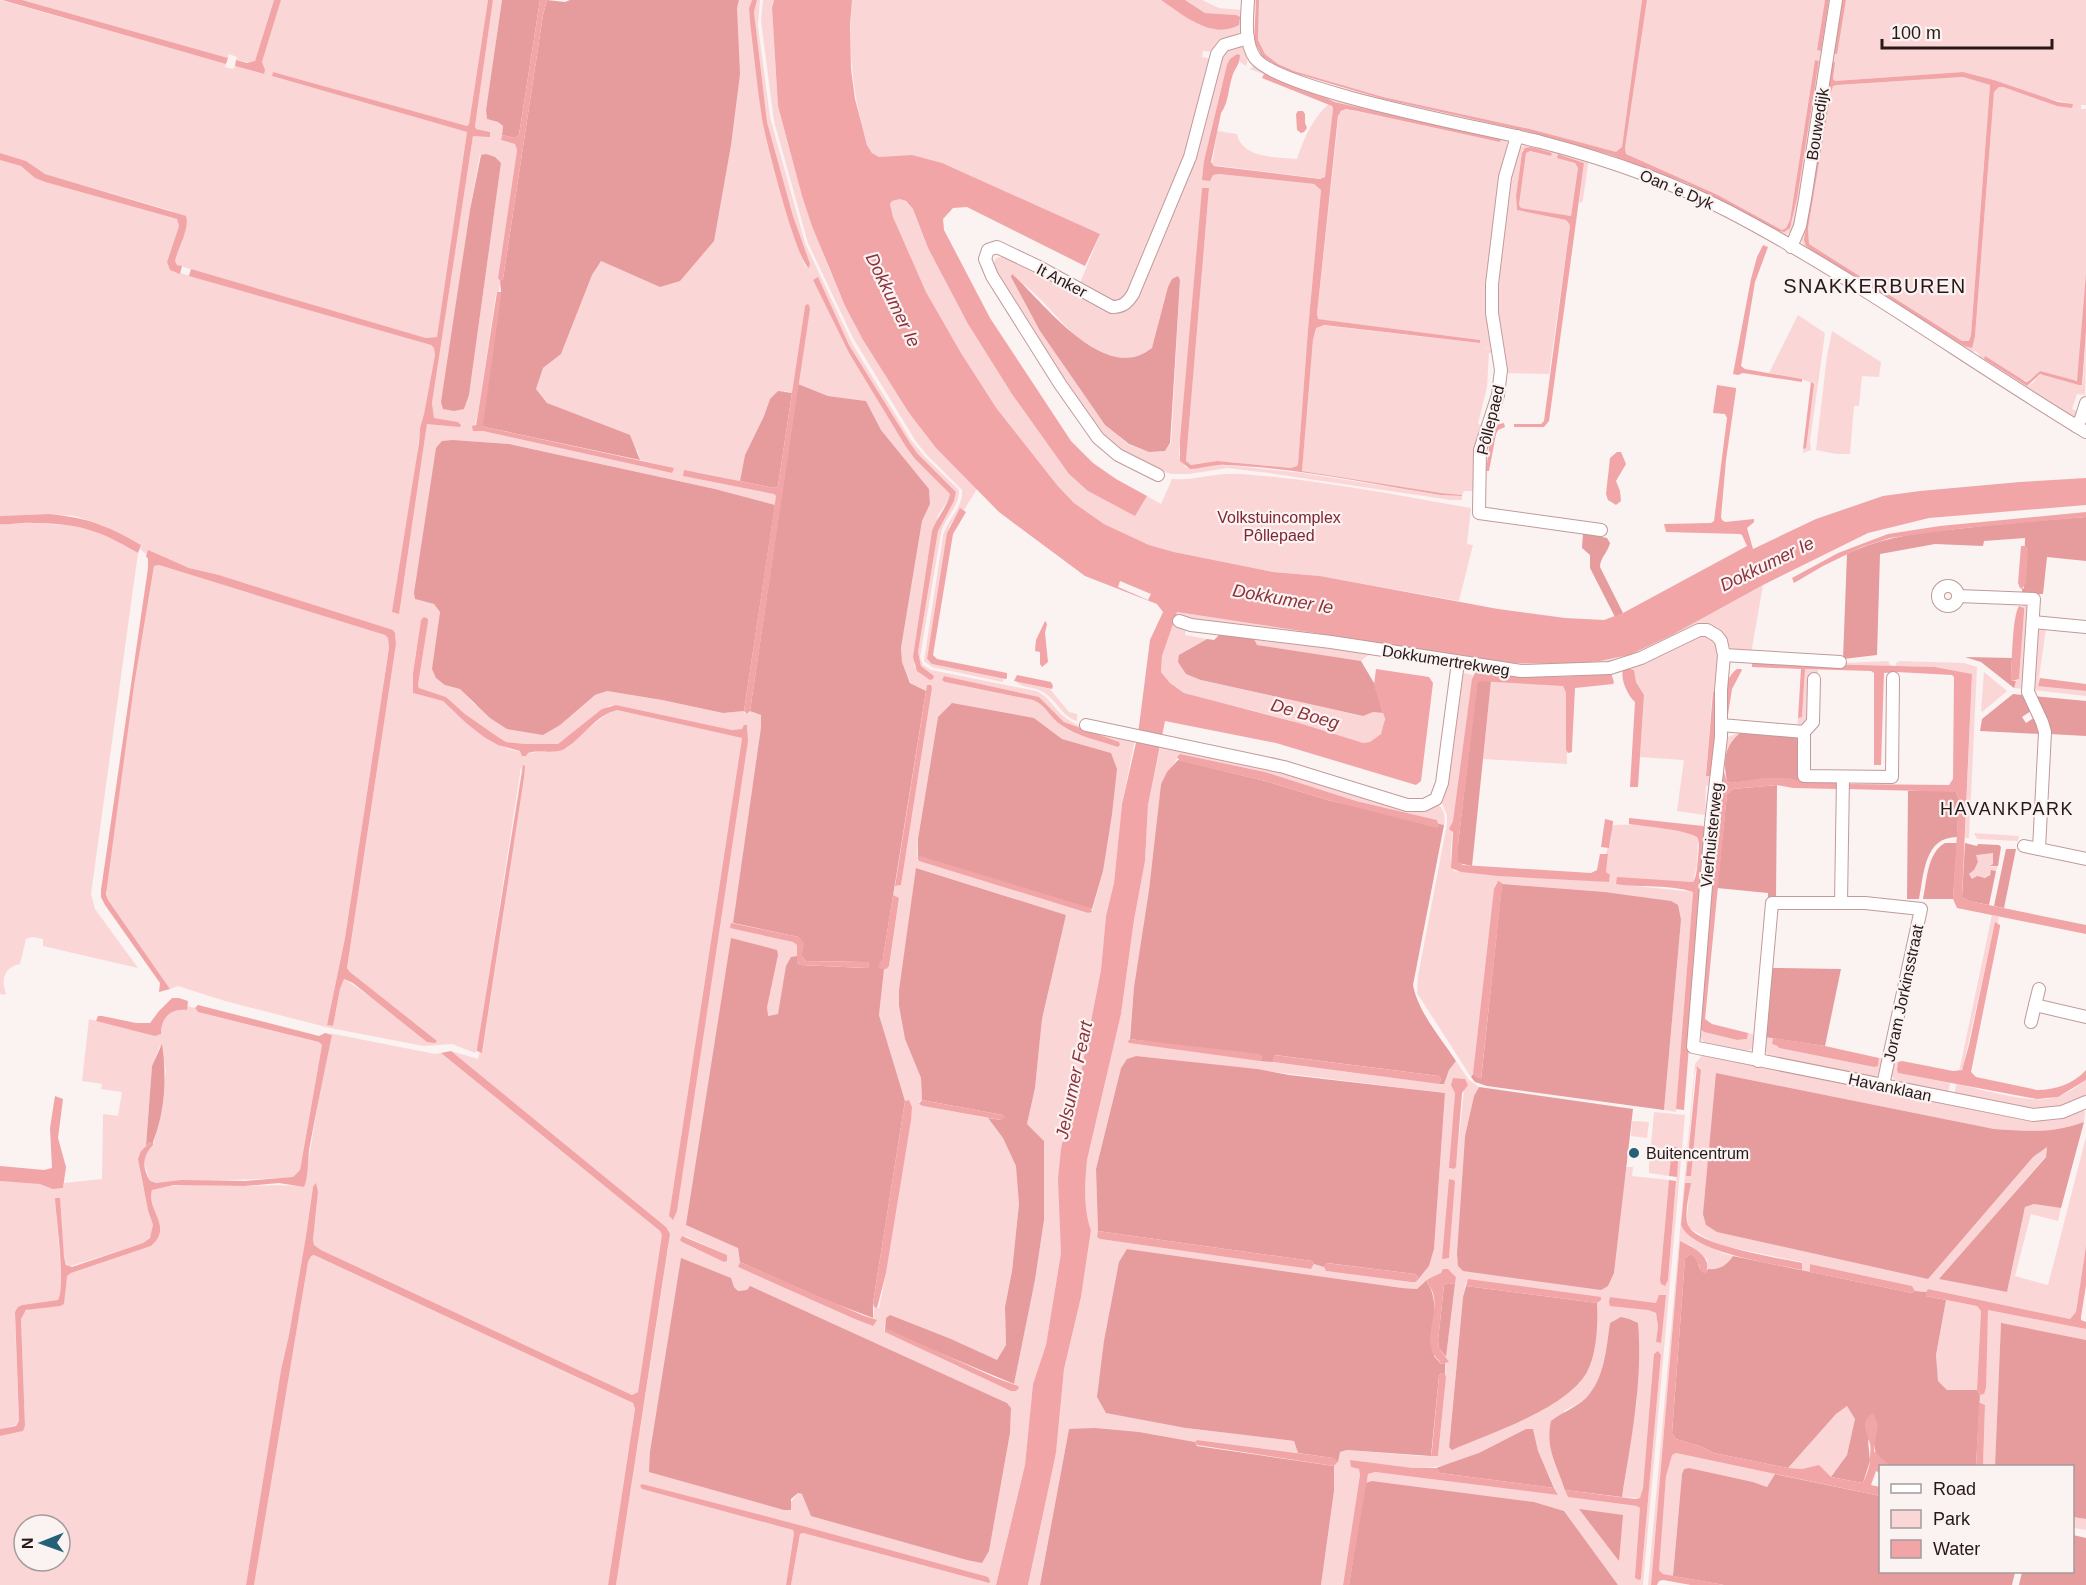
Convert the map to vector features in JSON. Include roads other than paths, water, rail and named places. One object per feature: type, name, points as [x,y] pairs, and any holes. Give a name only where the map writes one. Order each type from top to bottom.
[{"type":"street","points":[[1248,0],[1248,38]]},
{"type":"street","name":"Bouwedijk","points":[[1791,247],[1800,226],[1805,199],[1836,0]]},
{"type":"street","name":"Oan 'e Dyk","points":[[1248,38],[1255,58],[1262,64],[1295,80],[1376,104],[1517,136],[1584,154],[1651,177],[1729,212],[1791,247],[2081,429]]},
{"type":"street","name":"It Anker","points":[[1158,475],[1118,455],[1098,438],[1013,311],[992,276],[985,256],[988,250],[998,247],[1038,266],[1112,307],[1120,307],[1127,302],[1133,294],[1190,157],[1217,54],[1224,45],[1248,38]]},
{"type":"street","name":"Pôllepaed","points":[[1517,136],[1505,177],[1492,284],[1492,313],[1501,369],[1498,395],[1480,450],[1479,513],[1601,530]]},
{"type":"street","name":"Oan 'e Dyk","points":[[2081,429],[2081,419],[2086,403]]},
{"type":"street","points":[[1958,596],[2034,598],[2028,693],[2043,722],[2045,732],[2039,849]]},
{"type":"street","name":"Dokkumertrekweg","points":[[1179,621],[1191,625],[1331,642],[1521,671],[1610,668],[1641,658],[1693,632],[1707,630],[1721,641],[1724,655]]},
{"type":"street","points":[[2033,622],[2086,627]]},
{"type":"street","points":[[1724,655],[1840,662]]},
{"type":"street","name":"Vierhuisterweg","points":[[1693,1047],[1721,725],[1724,655]]},
{"type":"street","points":[[1086,725],[1284,767],[1407,805],[1424,805],[1436,799],[1442,783],[1458,662]]},
{"type":"street","points":[[1814,679],[1813,722],[1804,732],[1804,776],[1892,777],[1893,678]]},
{"type":"street","points":[[1721,725],[1804,732]]},
{"type":"street","points":[[1841,903],[1843,777]]},
{"type":"street","points":[[2024,846],[2086,859]]},
{"type":"street","name":"Joram Jorkinsstraat","points":[[1758,1061],[1772,903],[1865,903],[1921,909],[1883,1085]]},
{"type":"street","points":[[2031,1022],[2039,989]]},
{"type":"street","points":[[2035,1005],[2086,1017]]},
{"type":"street","name":"Havanklaan","points":[[1693,1047],[2033,1115],[2062,1112],[2086,1102]]},
{"type":"water","points":[[2,0],[22,0],[228,58],[226,64]]},
{"type":"water","points":[[274,0],[281,0],[262,62],[264,74],[235,66],[236,60],[247,63],[255,61]]},
{"type":"water","points":[[488,0],[493,0],[475,126],[476,129],[490,132],[490,137],[473,136],[432,403],[434,418],[458,422],[461,425],[460,427],[427,424],[399,614],[392,612],[420,428],[435,355],[434,348],[431,345],[189,276],[191,269],[426,338],[437,337],[467,132],[272,76],[273,72],[467,126]]},
{"type":"water","points":[[540,0],[547,0],[503,279],[500,281],[498,278],[517,150],[515,144],[501,140],[502,135],[515,138],[519,135]]},
{"type":"water","points":[[752,0],[757,0],[754,12],[767,122],[793,216],[810,264],[809,268],[803,260],[789,223],[762,119],[750,22],[749,8]]},
{"type":"water","name":"Dokkumer Ie","points":[[774,0],[852,0],[851,69],[855,99],[867,145],[872,153],[879,157],[912,155],[942,163],[1100,234],[1085,266],[967,207],[953,208],[943,219],[944,230],[990,318],[1071,441],[1093,463],[1147,496],[1135,516],[1088,491],[1069,474],[1012,394],[968,324],[928,248],[913,209],[906,201],[900,199],[890,204],[893,217],[926,292],[997,409],[1074,503],[1104,524],[1149,545],[1273,572],[1320,576],[1498,609],[1565,618],[1604,620],[1623,613],[1747,546],[1740,534],[1666,532],[1664,524],[1711,523],[1714,521],[1727,418],[1725,414],[1713,413],[1717,385],[1736,388],[1721,517],[1725,522],[1754,519],[1754,522],[1747,528],[1753,549],[1816,519],[1883,496],[2020,482],[2086,478],[2086,505],[1929,518],[1868,533],[1763,585],[1672,635],[1629,655],[1600,661],[1567,664],[1511,663],[1177,612],[1162,656],[1161,672],[1170,683],[1184,693],[1299,723],[1363,743],[1370,742],[1381,734],[1385,719],[1374,685],[1376,669],[1429,677],[1433,683],[1421,781],[1416,785],[1276,743],[1165,721],[1148,805],[1145,861],[1121,1014],[1087,1160],[1086,1204],[1091,1230],[1081,1297],[1064,1369],[1056,1453],[1028,1585],[996,1585],[1025,1465],[1033,1384],[1046,1345],[1061,1253],[1058,1179],[1061,1149],[1075,1103],[1101,970],[1106,916],[1114,883],[1122,804],[1138,734],[1150,640],[1163,612],[1157,604],[1085,576],[999,512],[936,448],[909,413],[863,340],[845,306],[802,196],[778,106],[772,8]]},
{"type":"water","points":[[1161,0],[1185,0],[1205,13],[1236,15],[1240,17],[1239,25],[1219,30],[1208,28]]},
{"type":"water","points":[[1256,0],[1259,0],[1258,40],[1265,54],[1278,64],[1294,71],[1383,97],[1530,129],[1616,152],[1622,147],[1642,0],[1647,0],[1625,148],[1626,154],[1718,195],[1782,230],[1786,228],[1790,220],[1815,60],[1819,61],[1790,228],[1784,232],[1778,231],[1688,184],[1611,155],[1529,132],[1383,99],[1277,66],[1262,56],[1254,41]]},
{"type":"water","points":[[1825,0],[1829,0],[1821,51],[1817,50]]},
{"type":"water","points":[[1842,0],[1846,0],[1837,54],[1833,53]]},
{"type":"water","points":[[1237,54],[1240,55],[1239,61],[1221,113],[1211,162],[1214,166],[1320,179],[1325,177],[1332,106],[1262,78],[1264,74],[1334,102],[1501,139],[1500,142],[1357,111],[1346,109],[1341,111],[1338,116],[1318,319],[1480,340],[1480,343],[1324,325],[1316,328],[1313,340],[1302,471],[1462,496],[1441,495],[1307,473],[1253,467],[1222,465],[1190,469],[1180,461],[1202,188],[1209,188],[1186,461],[1191,465],[1217,461],[1291,468],[1298,464],[1321,190],[1314,184],[1219,174],[1213,175],[1210,181],[1202,180],[1204,161],[1227,65],[1230,59]]},
{"type":"water","points":[[1831,62],[1835,62],[1833,79],[1835,81],[1963,72],[2058,102],[2073,104],[2072,108],[2057,106],[2003,87],[1999,87],[1994,92],[1975,336],[1972,348],[1964,346],[1820,257],[1806,246],[1804,240],[1825,102],[1829,104],[1808,228],[1809,244],[1962,341],[1969,341],[1990,85],[1963,77],[1837,85],[1833,86],[1831,92],[1828,90]]},
{"type":"water","points":[[1298,111],[1303,111],[1305,114],[1307,128],[1301,133],[1297,130],[1296,114]]},
{"type":"water","points":[[1531,147],[1552,153],[1551,156],[1530,151],[1526,153],[1519,205],[1521,208],[1571,216],[1578,168],[1575,163],[1557,158],[1558,154],[1584,163],[1549,421],[1544,427],[1514,427],[1514,424],[1541,424],[1544,421],[1570,225],[1566,220],[1517,210],[1516,196],[1522,153],[1525,148]]},
{"type":"water","points":[[0,153],[26,161],[45,174],[186,216],[185,232],[175,261],[177,265],[182,266],[180,274],[170,270],[167,262],[179,226],[177,219],[45,182],[35,178],[21,166],[0,160]]},
{"type":"water","points":[[1763,245],[1768,247],[1755,282],[1741,366],[1745,369],[1802,379],[1802,382],[1743,373],[1733,374],[1751,279]]},
{"type":"water","points":[[2086,273],[2086,331],[2082,385],[2040,374],[2027,386],[1984,359],[1985,356],[2026,382],[2040,371],[2077,381]]},
{"type":"water","points":[[818,277],[849,345],[910,443],[956,492],[954,501],[938,531],[918,652],[921,666],[934,676],[930,680],[917,671],[913,657],[932,531],[950,494],[906,447],[849,353],[813,280]]},
{"type":"water","points":[[497,292],[501,292],[501,296],[483,425],[674,468],[672,473],[483,431],[473,431],[472,426],[476,425],[478,414]]},
{"type":"water","points":[[807,304],[810,309],[750,711],[747,714],[744,711],[776,496],[683,476],[684,470],[775,488],[778,486]]},
{"type":"water","points":[[1811,382],[1814,384],[1806,448],[1803,449]]},
{"type":"water","points":[[1504,423],[1505,427],[1498,430],[1496,434],[1489,471],[1486,471],[1491,431],[1496,425]]},
{"type":"water","points":[[1617,452],[1621,452],[1626,464],[1616,481],[1621,501],[1616,505],[1608,500],[1606,494],[1610,458]]},
{"type":"water","points":[[960,508],[966,512],[953,534],[933,655],[937,659],[1007,673],[1005,679],[932,664],[927,659],[947,533]]},
{"type":"water","points":[[2086,512],[2086,517],[1965,528],[1890,538],[1862,547],[1794,583],[1792,578],[1838,553],[1888,534],[1940,526]]},
{"type":"water","points":[[49,514],[86,520],[107,527],[141,545],[138,553],[111,538],[88,529],[49,524],[0,524],[0,516]]},
{"type":"water","points":[[2021,546],[2028,548],[2026,583],[2022,589],[2018,583]]},
{"type":"water","points":[[148,550],[189,568],[219,575],[393,630],[395,633],[396,644],[347,968],[437,1041],[435,1043],[427,1042],[353,983],[344,979],[333,1026],[327,1025],[345,938],[389,648],[388,638],[385,635],[159,565],[154,566],[134,686],[106,894],[170,989],[159,992],[160,983],[105,905],[101,897],[101,890],[148,568],[146,556]]},
{"type":"water","points":[[2019,606],[2024,608],[2024,613],[2019,679],[2012,681],[2014,630]]},
{"type":"water","points":[[424,617],[428,619],[428,622],[419,688],[446,697],[465,714],[506,742],[558,744],[602,709],[616,705],[732,730],[742,729],[744,725],[747,725],[748,741],[677,1211],[673,1220],[669,1216],[742,738],[617,710],[596,721],[562,750],[532,752],[522,756],[520,751],[498,745],[484,737],[443,701],[413,693],[413,673],[421,620]]},
{"type":"water","points":[[1045,621],[1048,662],[1042,667],[1040,652],[1035,651],[1036,640]]},
{"type":"water","points":[[1752,662],[1935,667],[1972,674],[1962,897],[1969,901],[2086,925],[2086,934],[1957,908],[1953,899],[1959,799],[1956,792],[1848,789],[1848,784],[1949,785],[1953,779],[1954,677],[1952,675],[1884,673],[1881,765],[1874,765],[1874,673],[1871,671],[1805,669],[1802,717],[1798,718],[1801,669],[1752,667]]},
{"type":"water","points":[[1627,668],[1634,670],[1636,682],[1644,695],[1638,787],[1630,787],[1635,702],[1627,692],[1622,674]]},
{"type":"water","points":[[1737,669],[1742,670],[1732,689],[1727,721],[1726,686]]},
{"type":"water","points":[[1476,671],[1544,677],[1611,673],[1614,682],[1613,684],[1575,688],[1572,752],[1568,753],[1566,750],[1566,693],[1563,686],[1478,681],[1458,845],[1458,862],[1463,865],[1591,873],[1597,870],[1600,854],[1608,854],[1606,872],[1610,875],[1609,882],[1498,876],[1461,872],[1451,868],[1453,832],[1449,829],[1453,821],[1472,679]]},
{"type":"water","points":[[1017,675],[1051,682],[1052,689],[1014,681]]},
{"type":"water","points":[[944,676],[1039,697],[1064,722],[1119,742],[1120,745],[1118,747],[1067,729],[1033,700],[945,682],[942,680]]},
{"type":"water","points":[[2040,678],[2086,684],[2086,691],[2038,686]]},
{"type":"water","points":[[927,685],[931,685],[932,688],[901,885],[895,886]]},
{"type":"water","points":[[1713,692],[1717,692],[1718,696],[1712,776],[1706,776]]},
{"type":"water","points":[[1180,754],[1265,772],[1356,801],[1437,820],[1439,826],[1437,828],[1331,801],[1265,781],[1180,761],[1177,757]]},
{"type":"water","points":[[523,765],[525,766],[524,778],[482,1053],[477,1049]]},
{"type":"water","points":[[1724,772],[1727,781],[1731,783],[1763,778],[1789,778],[1805,782],[1837,783],[1837,789],[1793,788],[1777,785],[1733,789],[1727,794],[1705,1019],[1712,1024],[1748,1033],[1747,1039],[1737,1040],[1704,1032],[1698,1027],[1721,776]]},
{"type":"water","points":[[1629,818],[1703,826],[1706,829],[1684,1110],[1676,1109],[1693,892],[1675,888],[1616,884],[1617,877],[1693,882],[1697,871],[1699,841],[1688,833],[1629,824]]},
{"type":"water","points":[[1605,819],[1613,821],[1609,848],[1601,847]]},
{"type":"water","points":[[920,856],[1091,908],[1092,912],[1088,913],[919,861],[917,858]]},
{"type":"water","points":[[1498,881],[1502,883],[1502,887],[1481,1079],[1473,1074],[1494,889]]},
{"type":"water","points":[[893,895],[899,898],[889,966],[886,969],[879,969],[878,965],[883,958]]},
{"type":"water","points":[[1995,922],[2000,927],[1971,1072],[1976,1077],[2037,1090],[2064,1085],[2076,1079],[2086,1070],[2086,1080],[2058,1097],[2037,1099],[1898,1073],[1898,1062],[1902,1061],[1953,1071],[1962,1070]]},
{"type":"water","points":[[731,923],[799,937],[804,943],[802,956],[806,961],[868,962],[869,966],[866,968],[800,965],[797,962],[797,945],[793,942],[730,928]]},
{"type":"water","points":[[172,998],[188,1001],[187,1010],[171,1012],[163,1023],[161,1034],[155,1036],[96,1021],[98,1016],[102,1016],[136,1023],[150,1023]]},
{"type":"water","points":[[198,1005],[319,1036],[325,1033],[332,1035],[304,1187],[279,1183],[244,1186],[174,1185],[152,1190],[151,1198],[160,1232],[151,1246],[71,1273],[67,1276],[64,1304],[26,1310],[21,1319],[25,1426],[23,1431],[0,1436],[0,1429],[16,1426],[19,1421],[15,1312],[22,1305],[58,1300],[60,1293],[61,1267],[55,1198],[60,1198],[64,1257],[66,1265],[72,1267],[143,1243],[150,1238],[153,1225],[138,1159],[141,1151],[150,1142],[153,1142],[153,1145],[145,1158],[145,1167],[150,1181],[156,1183],[181,1180],[245,1181],[293,1177],[300,1170],[322,1045],[319,1042],[198,1012],[195,1008]]},
{"type":"water","points":[[1773,1038],[1879,1058],[1878,1066],[1779,1048],[1772,1044]]},
{"type":"water","points":[[1130,1039],[1260,1054],[1262,1057],[1260,1061],[1129,1043]]},
{"type":"water","points":[[451,1051],[666,1227],[670,1234],[616,1585],[608,1585],[635,1409],[633,1403],[314,1255],[308,1262],[254,1585],[246,1585],[281,1370],[289,1335],[313,1187],[316,1183],[318,1192],[313,1240],[314,1245],[321,1250],[632,1395],[638,1392],[662,1235],[660,1231],[441,1053]]},
{"type":"water","points":[[1274,1055],[1439,1076],[1441,1079],[1439,1084],[1273,1062]]},
{"type":"water","points":[[1697,1066],[1701,1070],[1691,1176],[1686,1176]]},
{"type":"water","points":[[1453,1078],[1465,1079],[1468,1085],[1462,1093],[1454,1169],[1449,1168],[1455,1093],[1451,1085]]},
{"type":"water","points":[[55,1096],[63,1099],[58,1138],[66,1167],[63,1188],[53,1189],[40,1184],[0,1181],[0,1166],[44,1170],[52,1168],[50,1128]]},
{"type":"water","points":[[909,1100],[912,1107],[911,1120],[886,1273],[877,1308],[873,1303],[905,1101]]},
{"type":"water","points":[[922,1100],[1006,1117],[1001,1120],[923,1106],[919,1104]]},
{"type":"water","points":[[1672,1148],[1679,1148],[1677,1177],[1669,1176]]},
{"type":"water","points":[[1449,1179],[1455,1182],[1449,1258],[1442,1259]]},
{"type":"water","points":[[1669,1180],[1676,1181],[1668,1280],[1665,1286],[1660,1280]]},
{"type":"water","points":[[1685,1183],[1691,1183],[1686,1215],[1688,1225],[1694,1232],[1722,1245],[1802,1263],[1802,1270],[1736,1256],[1701,1243],[1688,1235],[1681,1225]]},
{"type":"water","points":[[1098,1231],[1312,1261],[1314,1264],[1311,1269],[1100,1239],[1097,1237]]},
{"type":"water","points":[[682,1236],[727,1255],[727,1261],[724,1262],[682,1242],[680,1240]]},
{"type":"water","points":[[1680,1241],[1700,1253],[1707,1262],[1707,1267],[1706,1273],[1701,1272],[1693,1255],[1685,1259],[1672,1433],[1676,1439],[1714,1453],[1788,1468],[1802,1469],[1819,1465],[1831,1477],[1863,1483],[1868,1471],[1870,1452],[1865,1423],[1873,1413],[1878,1424],[1874,1451],[1889,1465],[1879,1465],[1879,1472],[1876,1471],[1871,1485],[1879,1487],[1879,1496],[1676,1453],[1672,1455],[1666,1476],[1659,1570],[1663,1574],[1724,1585],[1691,1585],[1663,1580],[1657,1585],[1651,1585]]},
{"type":"water","points":[[2086,1246],[2086,1285],[2081,1320],[2086,1322],[2086,1329],[1988,1310],[1986,1388],[1984,1394],[1980,1395],[1977,1390],[1981,1311],[1977,1306],[1926,1296],[1928,1289],[2070,1319],[2076,1312]]},
{"type":"water","points":[[740,1262],[877,1320],[873,1326],[855,1319],[738,1267]]},
{"type":"water","points":[[1326,1263],[1415,1274],[1418,1277],[1416,1282],[1411,1282],[1326,1271],[1324,1267]]},
{"type":"water","points":[[1810,1264],[1912,1286],[1915,1291],[1912,1293],[1810,1272]]},
{"type":"water","points":[[1443,1269],[1448,1269],[1456,1277],[1455,1284],[1444,1285],[1438,1341],[1439,1348],[1449,1362],[1441,1364],[1431,1348],[1434,1298],[1427,1283],[1428,1279],[1441,1273]]},
{"type":"water","points":[[1468,1279],[1601,1297],[1601,1300],[1597,1303],[1466,1286]]},
{"type":"water","points":[[1659,1295],[1666,1295],[1661,1343],[1656,1342],[1658,1326],[1656,1313],[1610,1306],[1609,1302],[1610,1297],[1656,1303]]},
{"type":"water","points":[[885,1328],[1019,1388],[1011,1391],[885,1332]]},
{"type":"water","points":[[1658,1351],[1661,1355],[1641,1579],[1639,1580],[1635,1578],[1640,1508],[1568,1497],[1565,1490],[1640,1498],[1643,1488],[1654,1354]]},
{"type":"water","points":[[1445,1373],[1446,1377],[1438,1456],[1431,1456],[1439,1376]]},
{"type":"water","points":[[1979,1402],[1985,1405],[1983,1465],[1976,1465]]},
{"type":"water","points":[[1197,1440],[1334,1458],[1338,1462],[1334,1466],[1197,1445],[1195,1442]]},
{"type":"water","points":[[1350,1460],[1412,1468],[1436,1468],[1440,1473],[1554,1488],[1558,1495],[1375,1472],[1368,1474],[1349,1585],[1343,1585],[1360,1475],[1359,1469],[1351,1467]]},
{"type":"water","points":[[642,1484],[981,1575],[988,1577],[990,1581],[989,1583],[803,1533],[800,1534],[791,1585],[786,1585],[793,1530],[642,1489],[640,1486]]},
{"type":"place","name":"Buitencentrum","points":[[1634,1153]]},
{"type":"district","name":"SNAKKERBUREN","points":[[1875,286]]},
{"type":"district","name":"HAVANKPARK","points":[[2007,809]]},
{"type":"park label","name":"Volkstuincomplex Pôllepaed","points":[[1279,526]]},
{"type":"water label","name":"De Boeg","points":[[1305,714]]},
{"type":"water label","name":"Jelsumer Feart","points":[[1074,1080]]}]
